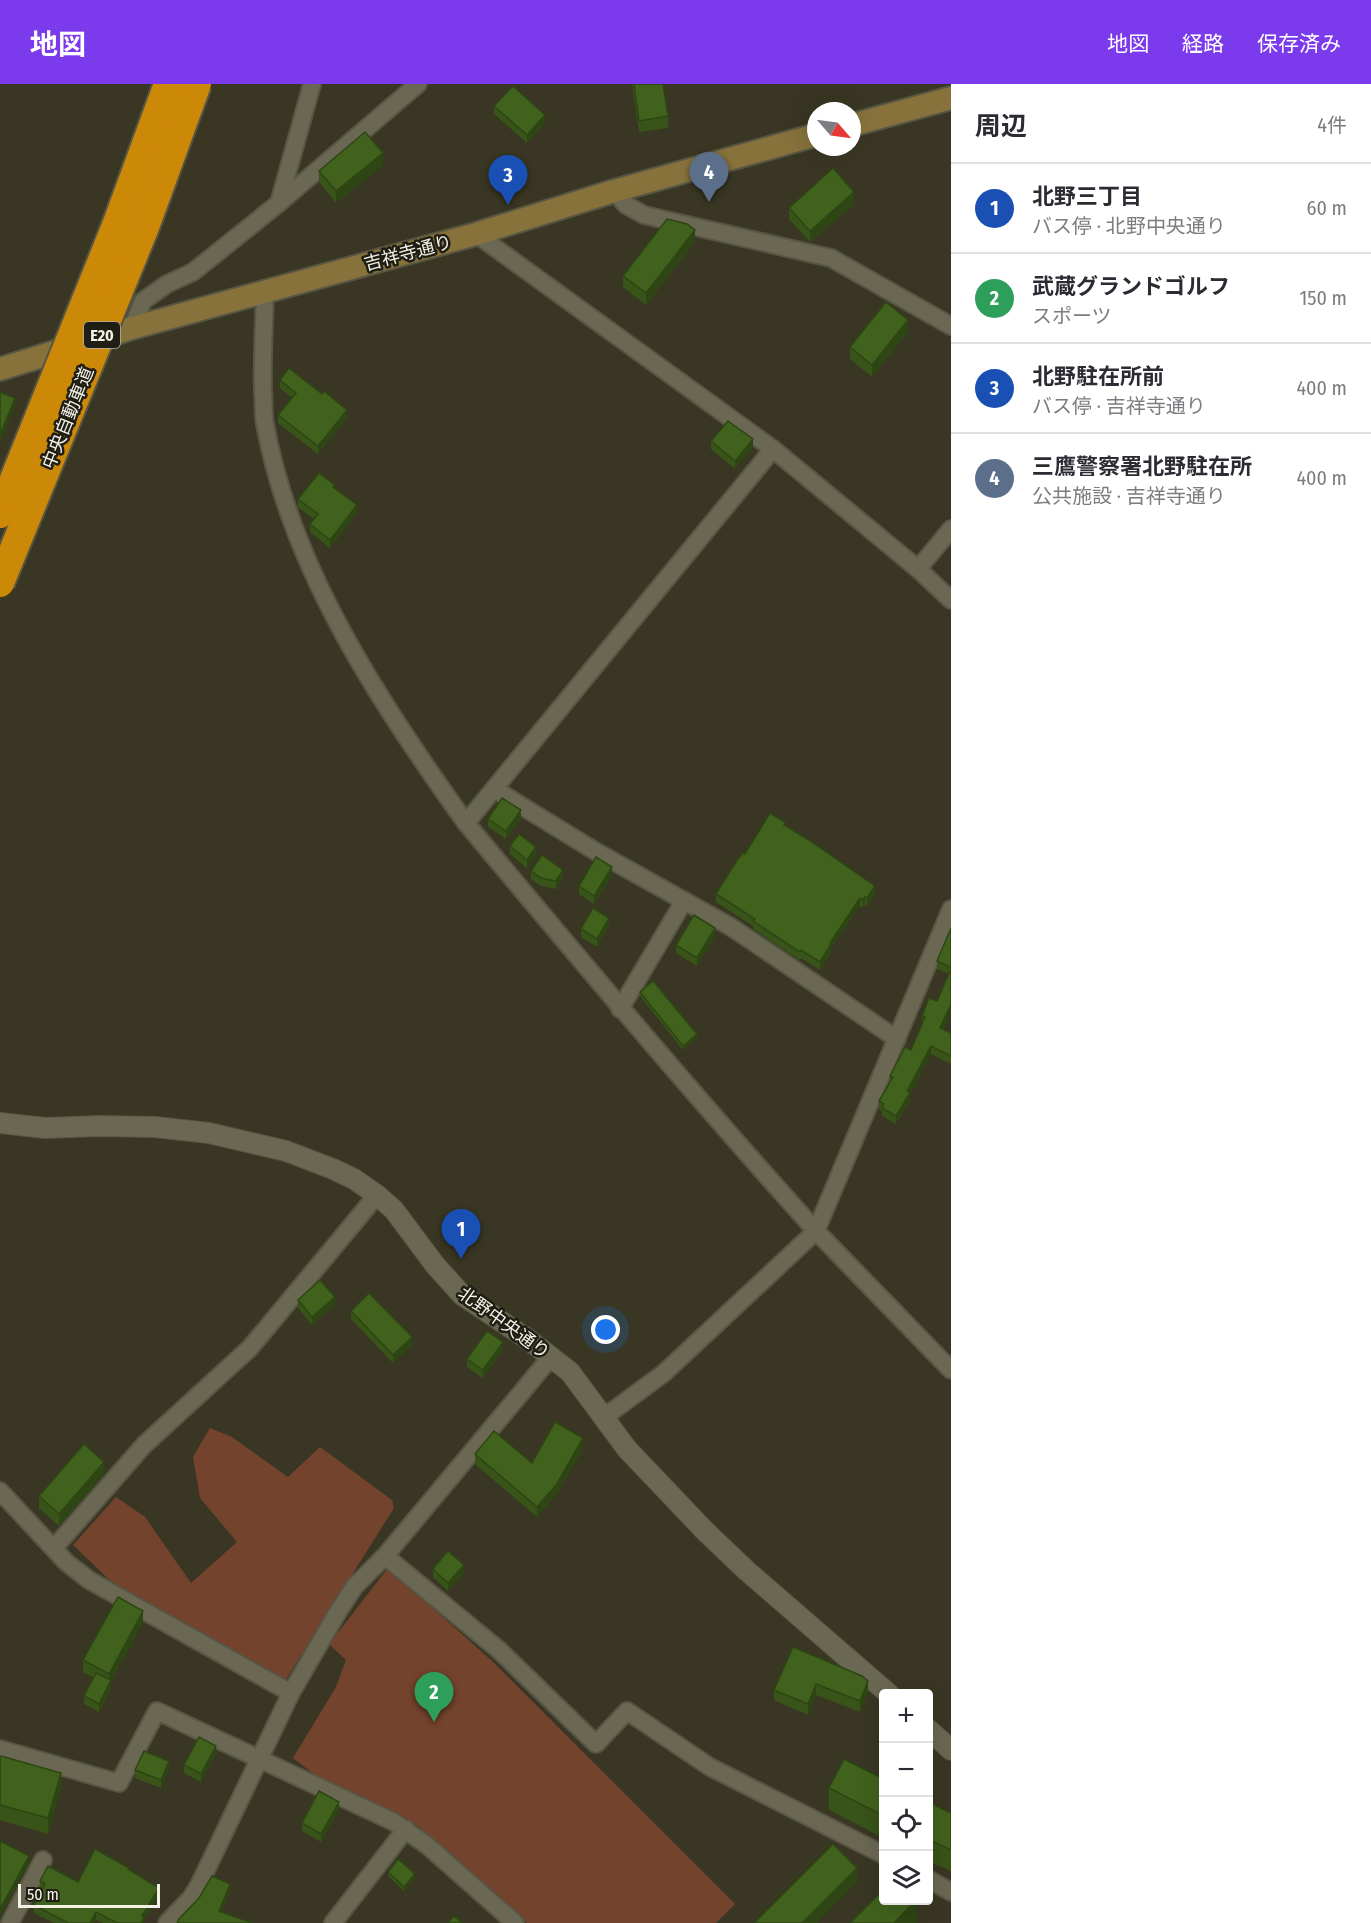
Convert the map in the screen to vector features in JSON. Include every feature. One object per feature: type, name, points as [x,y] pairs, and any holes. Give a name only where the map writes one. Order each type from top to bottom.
[{"type":"highway","name":"中央自動車道","points":[[0,514],[117,223],[168,84]]},
{"type":"highway","name":"中央自動車道","points":[[0,583],[145,227],[197,84]]},
{"type":"main road","points":[[861,123],[951,98]]},
{"type":"main road","name":"吉祥寺通り","points":[[0,369],[132,328],[476,234],[614,191],[807,137]]},
{"type":"street","points":[[279,203],[312,84]]},
{"type":"street","points":[[132,328],[143,301],[167,284],[193,272],[279,203],[418,84]]},
{"type":"street","points":[[614,191],[626,205],[644,215],[831,258],[951,326]]},
{"type":"street","points":[[476,234],[773,448],[918,569],[951,600]]},
{"type":"street","points":[[265,292],[262,357],[264,422],[278,479],[306,559],[355,653],[410,745],[466,823],[724,1130],[816,1231],[951,1370]]},
{"type":"street","points":[[466,823],[773,448]]},
{"type":"street","points":[[918,569],[951,529]]},
{"type":"street","points":[[494,789],[595,851],[731,927],[897,1039]]},
{"type":"street","points":[[620,1009],[684,901]]},
{"type":"street","points":[[603,1418],[664,1373],[816,1231],[951,909]]},
{"type":"street","name":"北野中央通り","points":[[0,1123],[45,1128],[155,1127],[238,1138],[286,1150],[354,1179],[394,1210],[435,1265],[462,1295],[551,1356],[570,1372],[627,1449],[705,1531],[762,1585],[883,1689]]},
{"type":"street","points":[[54,1548],[144,1445],[250,1348],[377,1195]]},
{"type":"street","points":[[167,1923],[191,1898],[291,1693],[354,1587],[385,1556],[551,1356]]},
{"type":"street","points":[[0,1491],[66,1562],[89,1580],[291,1693]]},
{"type":"street","points":[[385,1556],[499,1650],[596,1744],[627,1710],[710,1767],[879,1852]]},
{"type":"street","points":[[0,1749],[119,1783],[157,1711],[406,1830],[428,1846],[515,1923]]},
{"type":"street","points":[[933,1734],[951,1750]]},
{"type":"street","points":[[333,1923],[406,1830]]},
{"type":"street","points":[[10,1923],[43,1860]]},
{"type":"street","points":[[933,1883],[951,1892]]},
{"type":"shaded area","points":[[210,1428],[232,1437],[288,1477],[320,1447],[392,1500],[394,1508],[285,1681],[124,1594],[73,1545],[116,1497],[145,1517],[191,1583],[237,1542],[200,1498],[193,1457]]},
{"type":"shaded area","points":[[388,1568],[492,1661],[735,1904],[716,1923],[527,1923],[418,1826],[332,1788],[293,1758],[336,1687],[346,1660],[329,1644]]},
{"type":"building","points":[[634,84],[663,84],[668,116],[639,121]]},
{"type":"building","points":[[513,86],[545,115],[527,135],[494,106]]},
{"type":"building","points":[[365,132],[383,153],[336,191],[319,171]]},
{"type":"building","points":[[833,168],[854,192],[810,231],[789,208]]},
{"type":"building","points":[[667,219],[687,224],[695,230],[646,293],[623,276]]},
{"type":"building","points":[[886,302],[908,320],[872,365],[850,347]]},
{"type":"building","points":[[289,368],[322,394],[324,391],[347,410],[318,446],[278,415],[296,393],[280,380]]},
{"type":"building","points":[[0,392],[15,398],[0,435]]},
{"type":"building","points":[[728,421],[753,439],[735,461],[711,441]]},
{"type":"building","points":[[319,473],[357,505],[330,540],[310,524],[318,514],[298,499]]},
{"type":"building","points":[[502,798],[521,810],[506,831],[488,819]]},
{"type":"building","points":[[770,813],[786,823],[784,825],[875,886],[867,898],[863,900],[860,898],[820,962],[780,939],[753,921],[755,919],[716,894],[737,860],[743,853],[745,854]]},
{"type":"building","points":[[519,834],[536,847],[527,860],[510,846]]},
{"type":"building","points":[[542,855],[563,870],[556,881],[541,878],[531,871]]},
{"type":"building","points":[[596,857],[612,867],[594,896],[579,886]]},
{"type":"building","points":[[593,908],[609,918],[597,939],[581,929]]},
{"type":"building","points":[[694,915],[715,928],[697,958],[676,945]]},
{"type":"building","points":[[951,928],[951,967],[937,961]]},
{"type":"building","points":[[951,969],[951,1004],[940,1028],[951,1033],[951,1056],[931,1046],[907,1091],[910,1093],[896,1116],[882,1108],[884,1104],[879,1101],[893,1077],[890,1076],[905,1047],[911,1050],[925,1017],[922,1016],[929,998],[937,1001]]},
{"type":"building","points":[[653,981],[697,1034],[683,1046],[640,992]]},
{"type":"building","points":[[320,1280],[335,1297],[312,1317],[298,1300]]},
{"type":"building","points":[[369,1293],[412,1337],[393,1355],[351,1311]]},
{"type":"building","points":[[487,1331],[503,1342],[483,1370],[467,1359]]},
{"type":"building","points":[[555,1422],[583,1438],[556,1485],[537,1507],[475,1454],[494,1431],[532,1463]]},
{"type":"building","points":[[84,1444],[104,1462],[59,1514],[39,1496]]},
{"type":"building","points":[[448,1551],[464,1565],[448,1583],[433,1569]]},
{"type":"building","points":[[118,1597],[143,1611],[109,1674],[83,1660]]},
{"type":"building","points":[[793,1647],[862,1676],[868,1681],[860,1701],[816,1684],[808,1704],[774,1690]]},
{"type":"building","points":[[96,1673],[111,1680],[99,1704],[84,1696]]},
{"type":"building","points":[[199,1737],[216,1746],[201,1774],[184,1765]]},
{"type":"building","points":[[144,1751],[169,1761],[161,1780],[135,1770]]},
{"type":"building","points":[[1,1756],[61,1773],[48,1818],[0,1805]]},
{"type":"building","points":[[844,1759],[879,1776],[879,1813],[829,1788]]},
{"type":"building","points":[[319,1791],[339,1802],[321,1834],[302,1823]]},
{"type":"building","points":[[933,1804],[951,1813],[951,1850],[933,1841]]},
{"type":"building","points":[[0,1841],[29,1856],[0,1909]]},
{"type":"building","points":[[833,1844],[857,1868],[802,1923],[754,1923]]},
{"type":"building","points":[[95,1849],[159,1888],[142,1916],[144,1917],[141,1923],[117,1923],[96,1912],[90,1923],[68,1923],[34,1905],[45,1884],[40,1881],[48,1866],[78,1882]]},
{"type":"building","points":[[398,1859],[415,1874],[404,1887],[388,1872]]},
{"type":"building","points":[[212,1876],[230,1884],[219,1911],[252,1923],[177,1923],[199,1898]]},
{"type":"building","points":[[879,1894],[879,1905],[911,1905],[894,1923],[850,1923]]},
{"type":"building","points":[[454,1916],[463,1923],[448,1923]]},
{"type":"place","name":"三鷹警察署北野駐在所","points":[[709,202]]},
{"type":"place","name":"北野駐在所前","points":[[508,205]]},
{"type":"place","name":"北野三丁目","points":[[461,1259]]},
{"type":"place","name":"武蔵グランドゴルフ","points":[[434,1722]]}]
